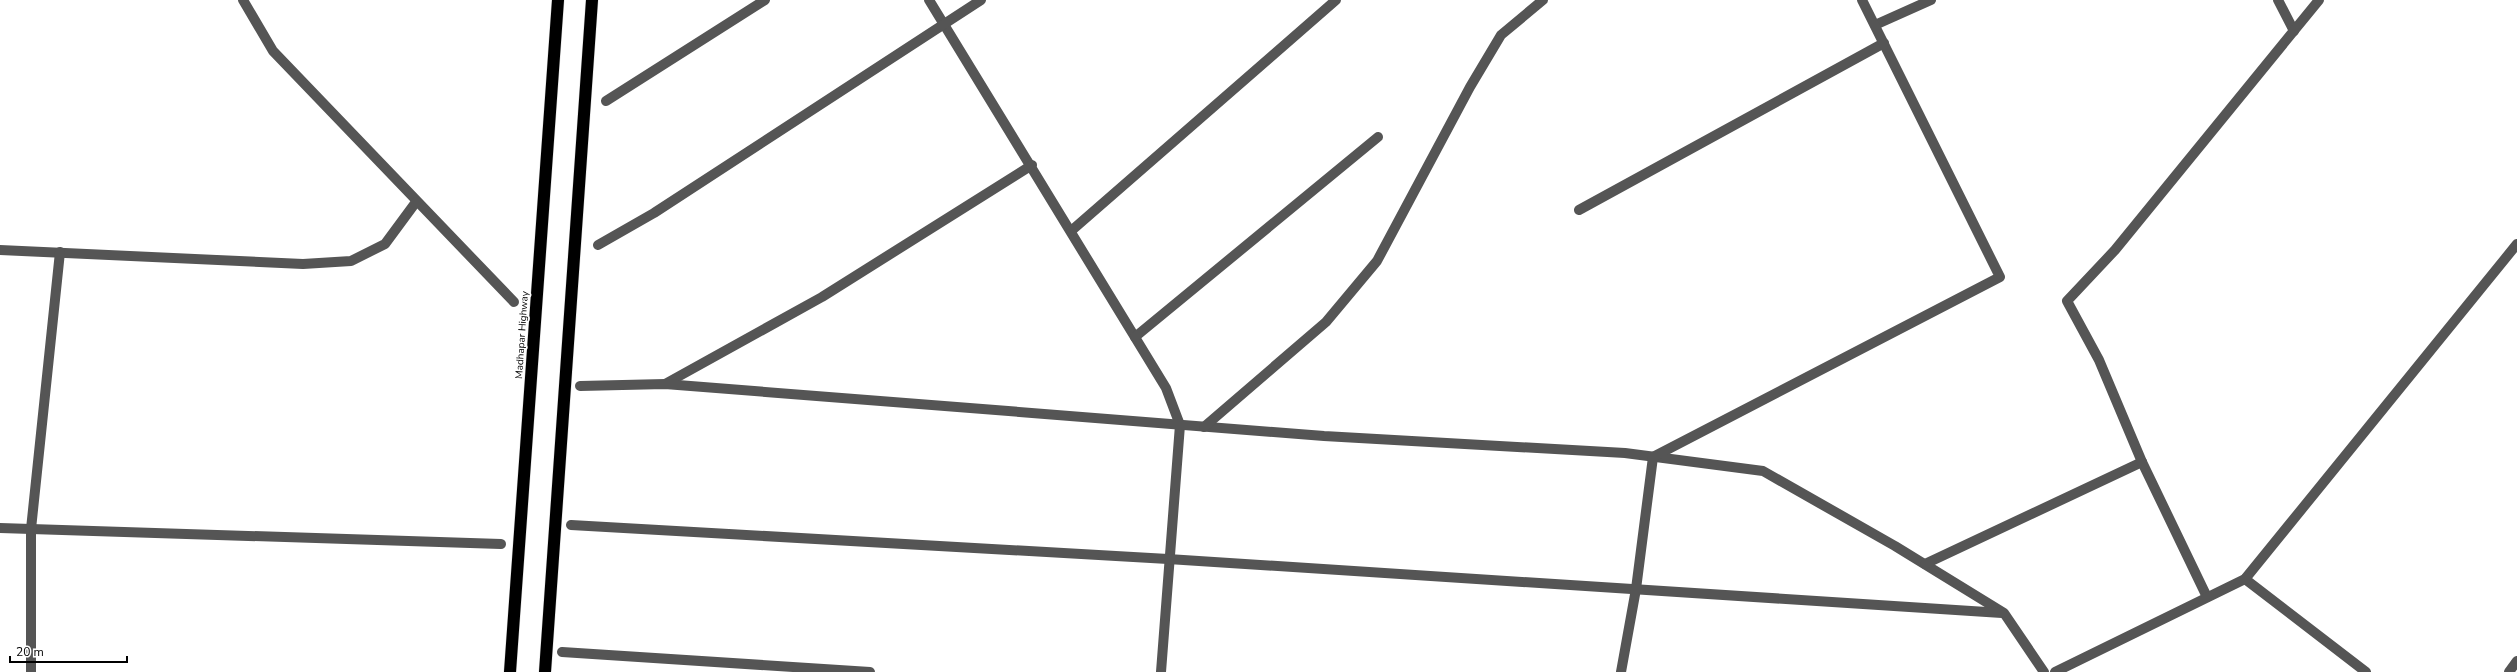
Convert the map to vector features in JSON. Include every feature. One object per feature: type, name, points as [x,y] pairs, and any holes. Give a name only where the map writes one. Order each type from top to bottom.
[{"type":"highway","name":"Madhapar Highway","points":[[510,672],[558,0]]},
{"type":"highway","points":[[545,672],[592,0]]},
{"type":"street","points":[[243,0],[273,51],[416,202],[514,302]]},
{"type":"street","points":[[606,101],[765,0]]},
{"type":"street","points":[[929,0],[1032,165],[1166,388],[1180,425],[1168,558],[1161,672]]},
{"type":"street","points":[[598,244],[654,213],[981,0]]},
{"type":"street","points":[[1071,231],[1336,0]]},
{"type":"street","points":[[1204,427],[1326,322],[1377,261],[1470,87],[1501,35],[1543,0]]},
{"type":"street","points":[[1653,457],[2000,277],[1862,0]]},
{"type":"street","points":[[1875,25],[1931,0]]},
{"type":"street","points":[[2278,0],[2294,31]]},
{"type":"street","points":[[2207,597],[2142,462],[2099,360],[2067,301],[2115,250],[2318,0]]},
{"type":"street","points":[[1579,210],[1884,43]]},
{"type":"street","points":[[1135,337],[1378,137]]},
{"type":"street","points":[[666,384],[822,296],[1032,165]]},
{"type":"street","points":[[0,250],[303,264],[351,261],[385,244],[416,202]]},
{"type":"street","points":[[2054,672],[2245,578],[2517,244]]},
{"type":"street","points":[[31,672],[31,529],[60,252]]},
{"type":"street","points":[[580,386],[666,384],[1204,427],[1653,457],[1763,471],[1925,564],[2004,613],[2044,672]]},
{"type":"street","points":[[1621,672],[1636,589],[1653,457]]},
{"type":"street","points":[[1925,564],[2142,462]]},
{"type":"street","points":[[571,525],[1168,558],[2004,613]]},
{"type":"street","points":[[0,528],[501,544]]},
{"type":"street","points":[[2245,578],[2366,672]]},
{"type":"street","points":[[562,652],[870,672]]},
{"type":"street","points":[[2509,672],[2517,661]]}]
